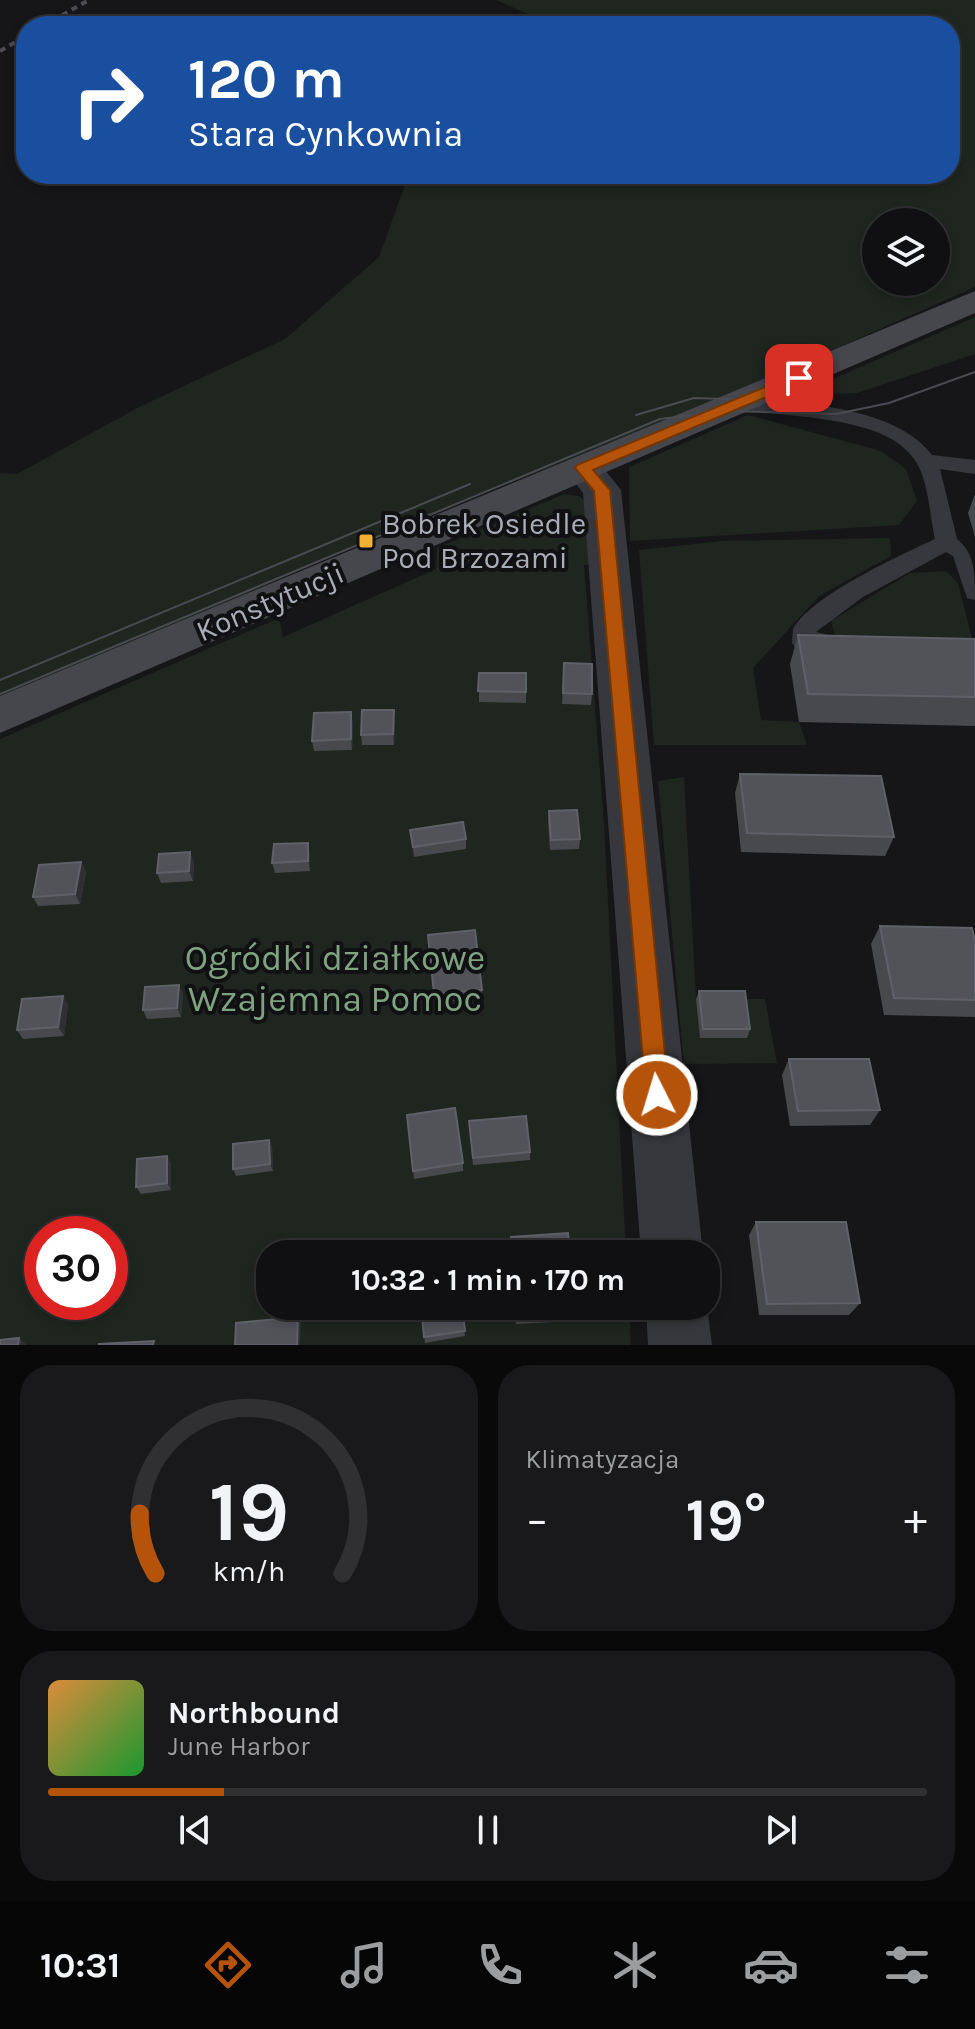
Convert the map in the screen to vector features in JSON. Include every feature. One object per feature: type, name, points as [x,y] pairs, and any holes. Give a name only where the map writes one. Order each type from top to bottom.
[{"type":"street","name":"Konstytucji","points":[[0,715],[975,301]]},
{"type":"street","points":[[583,468],[602,490],[671,1240]]},
{"type":"street","points":[[678,1320],[680,1345]]},
{"type":"lane","points":[[738,403],[836,414],[903,437],[927,461],[947,543],[963,552],[975,592]]},
{"type":"lane","points":[[927,461],[975,467]]},
{"type":"lane","points":[[851,644],[804,643],[805,629],[838,601],[874,577],[947,543]]},
{"type":"green space","points":[[496,0],[975,0],[975,287],[767,379],[375,538],[0,700],[0,473],[17,474],[141,406],[285,339],[379,257],[405,184],[960,184],[960,16],[532,16]]},
{"type":"green space","points":[[975,317],[975,354],[857,393],[796,395]]},
{"type":"green space","points":[[748,415],[881,451],[906,469],[917,501],[899,525],[630,541],[629,467]]},
{"type":"green space","name":"Ogródki działkowe Wzajemna Pomoc","points":[[564,494],[579,496],[596,510],[597,565],[584,565],[604,824],[625,1240],[256,1240],[256,1320],[630,1320],[631,1345],[0,1345],[0,739],[279,618],[283,637],[436,569],[437,548]]},
{"type":"green space","points":[[890,538],[891,556],[819,596],[753,668],[761,720],[799,722],[807,745],[654,745],[639,550],[722,541]]},
{"type":"green space","points":[[946,571],[958,583],[973,642],[835,636],[831,621],[910,573]]},
{"type":"green space","points":[[684,777],[696,999],[765,999],[777,1063],[684,1064],[658,781]]},
{"type":"building","points":[[798,635],[975,639],[975,697],[808,694]]},
{"type":"building","points":[[564,663],[592,664],[592,694],[563,693]]},
{"type":"building","points":[[479,673],[526,673],[526,692],[478,691]]},
{"type":"building","points":[[362,710],[394,710],[393,734],[361,735]]},
{"type":"building","points":[[351,712],[351,739],[312,741],[314,713]]},
{"type":"building","points":[[740,774],[881,776],[894,837],[747,833]]},
{"type":"building","points":[[577,810],[580,839],[551,840],[549,811]]},
{"type":"building","points":[[463,822],[466,839],[413,847],[410,830]]},
{"type":"building","points":[[308,843],[308,861],[272,863],[274,844]]},
{"type":"building","points":[[190,852],[189,871],[157,873],[159,854]]},
{"type":"building","points":[[81,862],[75,894],[33,897],[39,865]]},
{"type":"building","points":[[880,926],[972,928],[975,941],[975,1000],[894,998]]},
{"type":"building","points":[[475,930],[482,990],[434,994],[428,935]]},
{"type":"building","points":[[179,985],[177,1008],[143,1010],[145,987]]},
{"type":"building","points":[[699,991],[745,991],[750,1029],[703,1029]]},
{"type":"building","points":[[63,996],[58,1027],[17,1030],[22,999]]},
{"type":"building","points":[[789,1059],[869,1059],[880,1110],[798,1111]]},
{"type":"building","points":[[455,1108],[463,1163],[413,1171],[407,1115]]},
{"type":"building","points":[[526,1116],[530,1152],[473,1158],[469,1121]]},
{"type":"building","points":[[269,1140],[270,1164],[233,1169],[233,1144]]},
{"type":"building","points":[[167,1156],[167,1183],[136,1187],[137,1159]]},
{"type":"building","points":[[756,1222],[846,1222],[860,1303],[767,1304]]},
{"type":"building","points":[[568,1233],[569,1240],[511,1240],[511,1237]]},
{"type":"building","points":[[298,1320],[297,1345],[235,1345],[236,1323]]},
{"type":"building","points":[[422,1320],[464,1320],[465,1331],[424,1337]]},
{"type":"building","points":[[19,1338],[18,1345],[0,1345],[0,1340]]},
{"type":"building","points":[[154,1341],[153,1345],[99,1345],[99,1344]]},
{"type":"tram line","points":[[0,694],[660,419],[726,411],[836,414],[889,403],[975,372]]},
{"type":"tram line","points":[[636,415],[694,398],[762,400]]},
{"type":"tram line","points":[[0,680],[470,484]]},
{"type":"railway","points":[[61,16],[89,0]]},
{"type":"railway","points":[[0,51],[16,42]]},
{"type":"place","name":"Bobrek Osiedle Pod Brzozami","points":[[366,541]]},
{"type":"route","points":[[657,1095],[602,490],[583,468],[799,378]]}]
